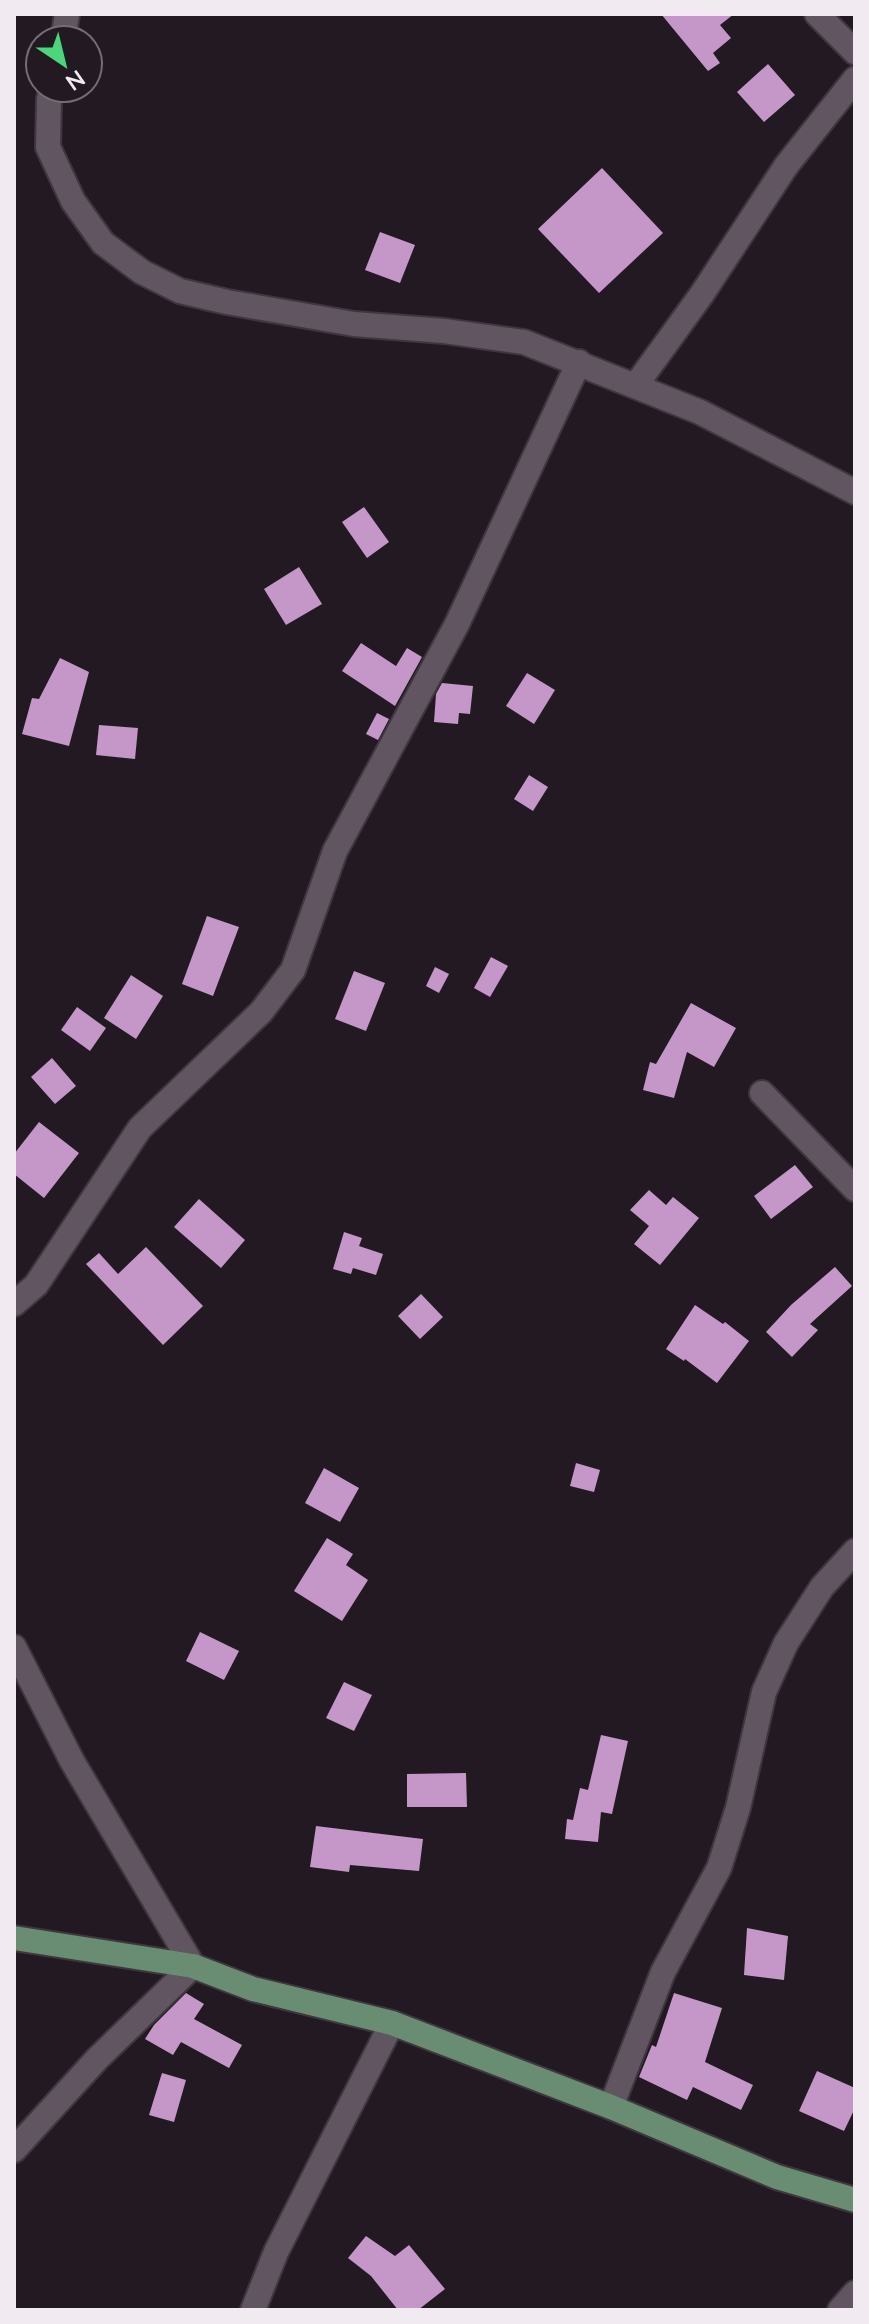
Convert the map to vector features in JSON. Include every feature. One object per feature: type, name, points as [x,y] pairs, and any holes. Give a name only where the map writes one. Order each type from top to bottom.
[{"type":"main road","points":[[14,1938],[193,1966],[253,1989],[392,2023],[611,2107],[777,2177],[855,2200]]},
{"type":"street","points":[[817,14],[855,52]]},
{"type":"street","points":[[636,385],[702,294],[786,166],[855,79]]},
{"type":"street","points":[[49,104],[48,147],[73,201],[103,243],[142,272],[180,291],[354,324],[444,331],[524,342],[700,412],[855,492]]},
{"type":"street","points":[[14,1304],[36,1285],[140,1128],[261,1012],[293,970],[335,851],[457,624],[579,362]]},
{"type":"street","points":[[762,1093],[855,1189]]},
{"type":"street","points":[[611,2107],[663,1972],[719,1868],[738,1808],[764,1692],[786,1643],[822,1587],[855,1551]]},
{"type":"street","points":[[14,1647],[72,1761],[193,1966],[97,2059],[14,2150]]},
{"type":"street","points":[[253,2310],[276,2252],[392,2023]]},
{"type":"street","points":[[840,2310],[855,2293]]},
{"type":"building","points":[[661,14],[734,14],[720,25],[731,38],[713,53],[720,63],[708,71]]},
{"type":"building","points":[[768,64],[795,95],[764,122],[737,92]]},
{"type":"building","points":[[602,168],[663,233],[599,293],[538,229]]},
{"type":"building","points":[[380,232],[415,245],[400,283],[365,270]]},
{"type":"building","points":[[364,507],[389,542],[367,558],[342,522]]},
{"type":"building","points":[[299,567],[322,604],[286,625],[264,589]]},
{"type":"building","points":[[361,643],[396,666],[407,648],[422,657],[395,706],[342,671]]},
{"type":"building","points":[[60,658],[89,672],[69,746],[22,734],[32,698],[39,699]]},
{"type":"building","points":[[527,673],[555,690],[534,724],[506,706]]},
{"type":"building","points":[[442,683],[473,686],[470,714],[459,713],[458,724],[434,722],[436,694]]},
{"type":"building","points":[[377,713],[389,719],[378,740],[366,734]]},
{"type":"building","points":[[99,725],[138,728],[135,759],[96,755]]},
{"type":"building","points":[[529,775],[548,787],[533,811],[514,799]]},
{"type":"building","points":[[207,916],[239,927],[213,996],[182,984]]},
{"type":"building","points":[[491,957],[508,966],[490,997],[474,988]]},
{"type":"building","points":[[435,967],[449,974],[439,993],[426,986]]},
{"type":"building","points":[[354,971],[385,983],[366,1031],[335,1019]]},
{"type":"building","points":[[131,975],[163,996],[136,1039],[104,1018]]},
{"type":"building","points":[[691,1003],[736,1028],[714,1067],[687,1052],[674,1098],[643,1090],[650,1062],[656,1064]]},
{"type":"building","points":[[77,1007],[106,1028],[90,1051],[61,1030]]},
{"type":"building","points":[[52,1058],[76,1086],[55,1104],[31,1077]]},
{"type":"building","points":[[39,1122],[79,1153],[44,1198],[14,1174],[14,1154]]},
{"type":"building","points":[[795,1165],[813,1187],[771,1219],[754,1196]]},
{"type":"building","points":[[649,1190],[666,1205],[673,1197],[699,1218],[660,1265],[634,1244],[649,1226],[630,1210]]},
{"type":"building","points":[[199,1199],[245,1240],[221,1268],[174,1227]]},
{"type":"building","points":[[344,1232],[362,1238],[359,1246],[383,1254],[376,1275],[353,1268],[351,1274],[333,1269]]},
{"type":"building","points":[[146,1247],[203,1306],[163,1345],[86,1264],[99,1253],[118,1274]]},
{"type":"building","points":[[835,1267],[852,1286],[810,1324],[818,1330],[792,1357],[766,1332],[791,1305]]},
{"type":"building","points":[[421,1294],[443,1317],[420,1339],[398,1316]]},
{"type":"building","points":[[695,1305],[723,1324],[725,1322],[749,1341],[717,1383],[666,1349]]},
{"type":"building","points":[[576,1463],[600,1470],[594,1492],[570,1486]]},
{"type":"building","points":[[324,1468],[359,1488],[340,1522],[305,1503]]},
{"type":"building","points":[[327,1538],[353,1554],[346,1565],[368,1580],[342,1621],[294,1591]]},
{"type":"building","points":[[200,1632],[239,1651],[224,1680],[186,1661]]},
{"type":"building","points":[[344,1682],[372,1695],[354,1731],[326,1718]]},
{"type":"building","points":[[601,1735],[628,1741],[612,1814],[601,1812],[598,1842],[565,1839],[567,1819],[573,1820],[580,1788],[588,1790]]},
{"type":"building","points":[[466,1773],[467,1807],[407,1807],[407,1774]]},
{"type":"building","points":[[316,1826],[423,1839],[419,1871],[350,1865],[349,1872],[310,1867]]},
{"type":"building","points":[[747,1928],[788,1936],[784,1980],[744,1975]]},
{"type":"building","points":[[186,1993],[204,2004],[194,2019],[242,2045],[229,2068],[181,2042],[173,2055],[145,2039],[154,2025]]},
{"type":"building","points":[[674,1993],[722,2008],[705,2062],[753,2085],[741,2110],[693,2087],[687,2100],[639,2077],[652,2045],[656,2047]]},
{"type":"building","points":[[817,2071],[855,2088],[855,2108],[844,2131],[799,2111]]},
{"type":"building","points":[[162,2073],[186,2080],[174,2122],[149,2115]]},
{"type":"building","points":[[366,2236],[395,2256],[409,2245],[445,2289],[418,2310],[398,2310],[371,2276],[348,2258]]}]
